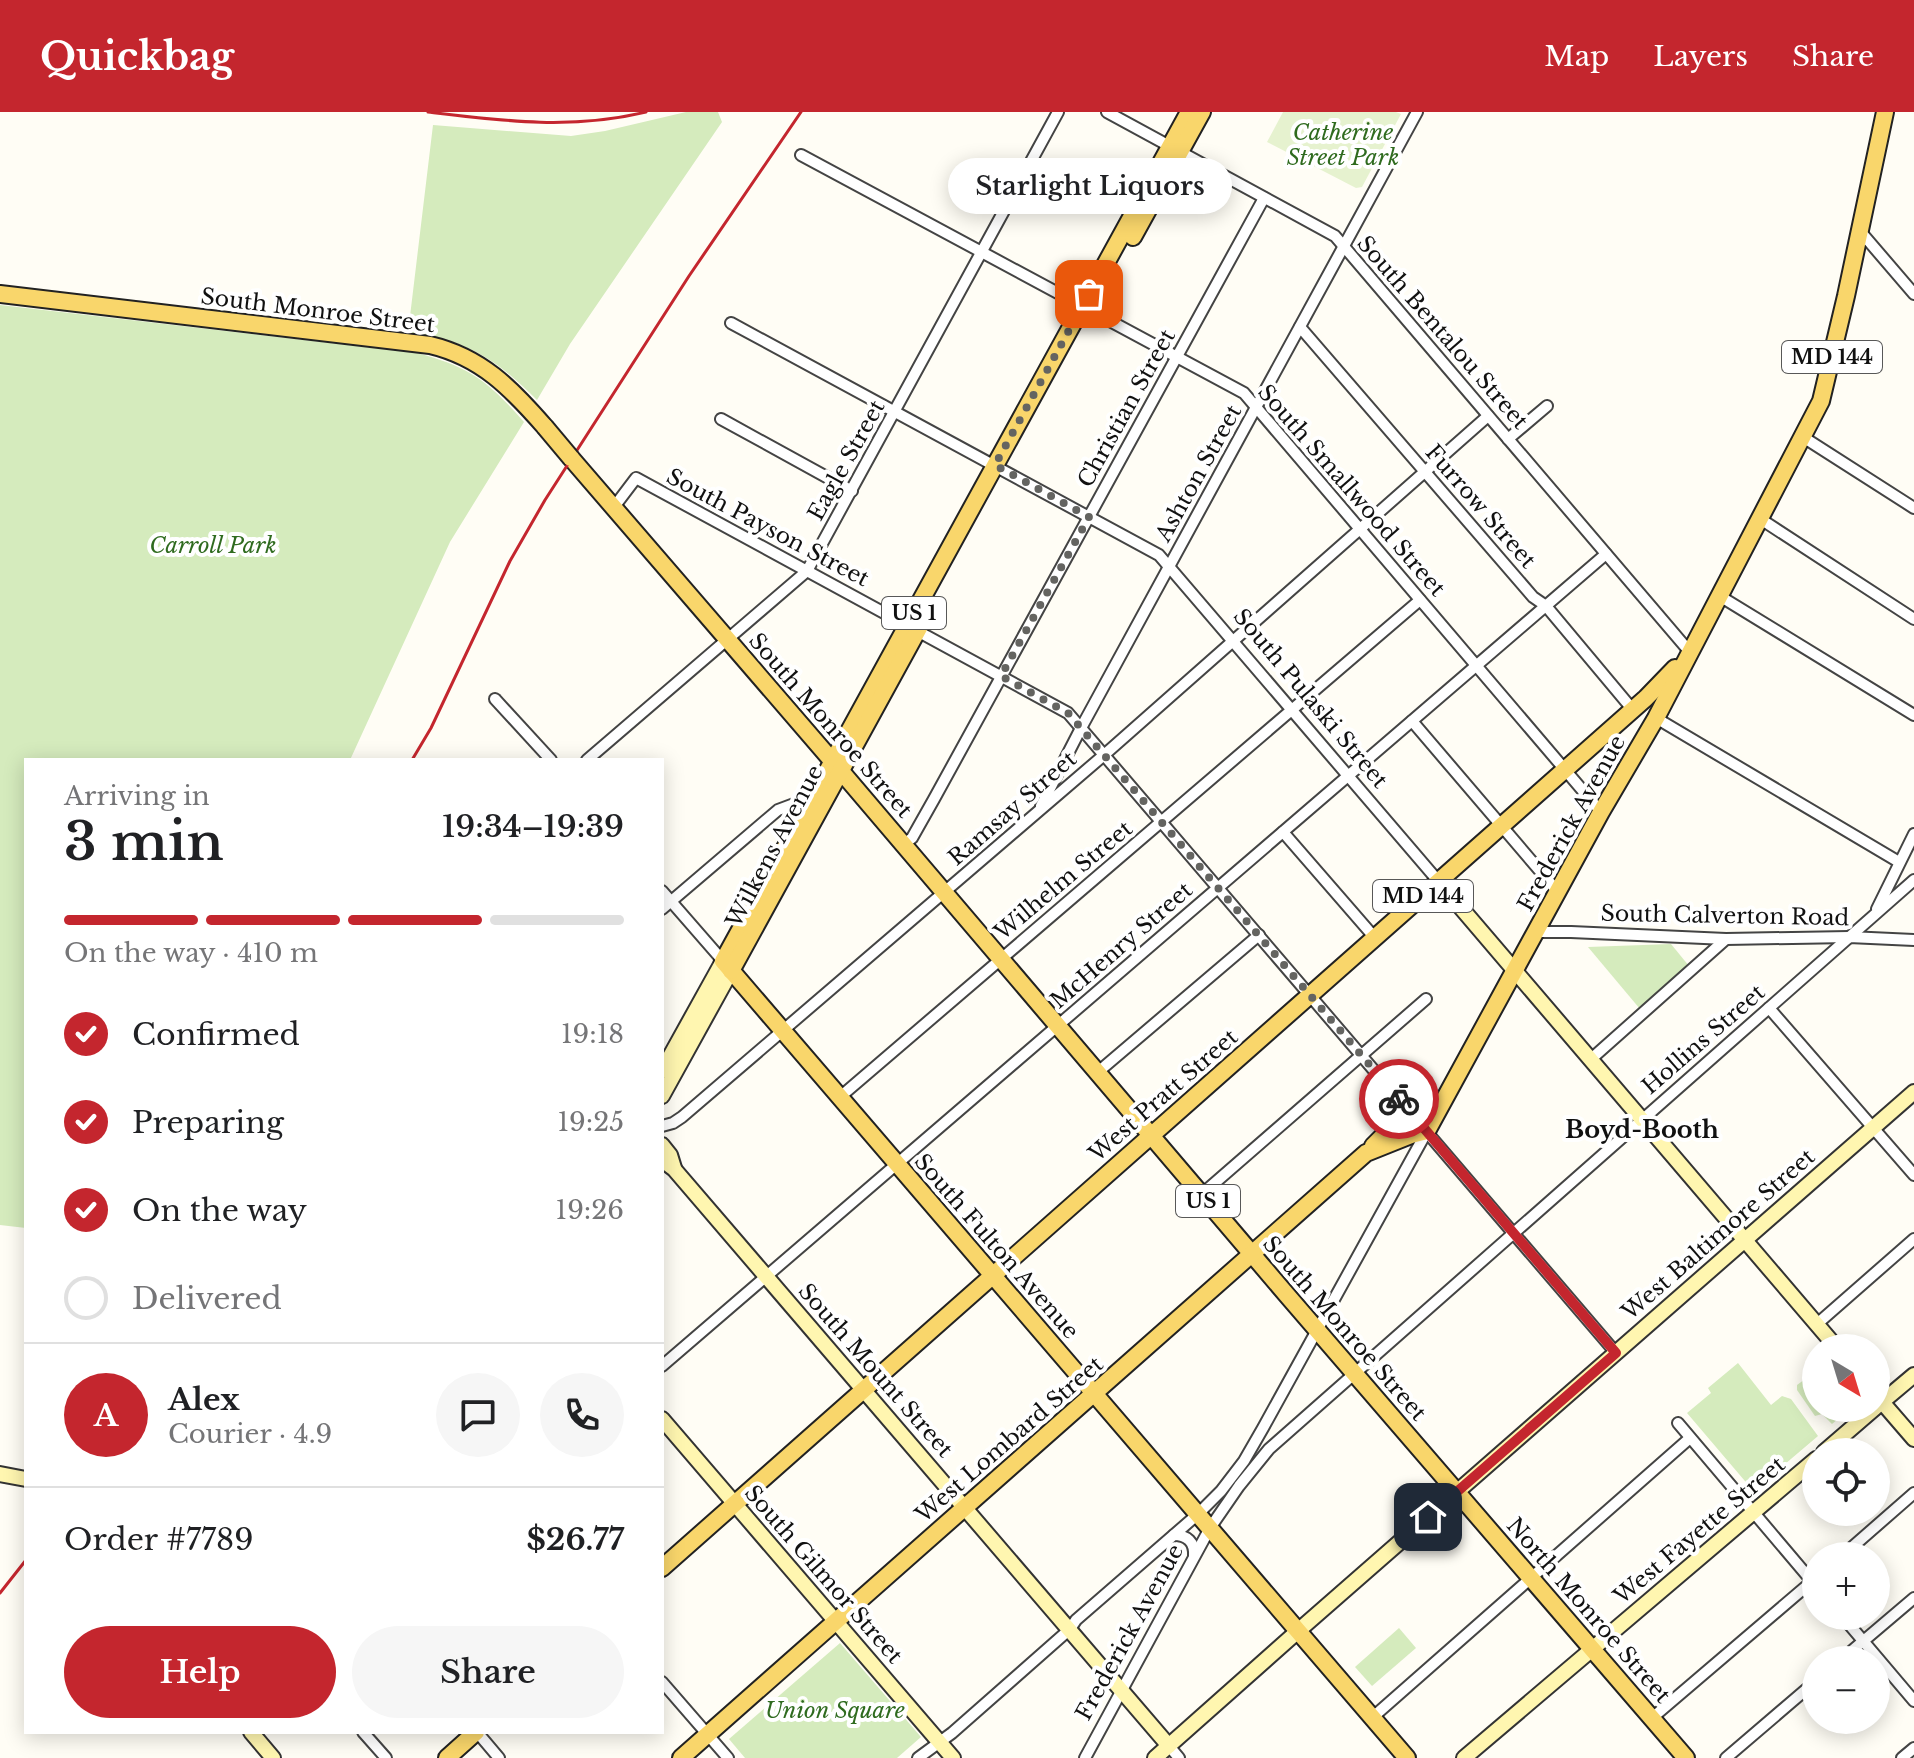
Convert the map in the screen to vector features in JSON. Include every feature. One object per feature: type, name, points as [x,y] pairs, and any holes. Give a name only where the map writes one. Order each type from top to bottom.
[{"type":"main road","name":"Wilkens Avenue","points":[[1175,149],[1189,112]]},
{"type":"main road","name":"Wilkens Avenue","points":[[727,966],[1175,149],[1202,112]]},
{"type":"main road","name":"Frederick Avenue","points":[[1427,1131],[1601,812],[1656,718],[1821,401],[1885,112]]},
{"type":"main road","name":"South Monroe Street","points":[[0,294],[430,345],[479,364],[509,388],[728,639],[1458,1492]]},
{"type":"main road","name":"West Pratt Street","points":[[664,1566],[1502,827],[1633,710],[1689,651]]},
{"type":"main road","name":"Wilkens Avenue","points":[[727,966],[814,793],[836,765]]},
{"type":"main road","name":"South Fulton Avenue","points":[[727,966],[1407,1758]]},
{"type":"main road","name":"West Lombard Street","points":[[681,1758],[1253,1254],[1366,1153],[1409,1110]]},
{"type":"main road","name":"West Lombard Street","points":[[1366,1153],[1427,1131]]},
{"type":"main road","name":"North Monroe Street","points":[[1458,1492],[1686,1758]]},
{"type":"main road","points":[[447,1758],[474,1734]]},
{"type":"street","name":"Eagle Street","points":[[589,758],[807,571],[1058,112]]},
{"type":"street","name":"South Bentalou Street","points":[[1107,112],[1335,236],[1689,651]]},
{"type":"street","name":"Ashton Street","points":[[1038,812],[1417,112]]},
{"type":"street","name":"South Smallwood Street","points":[[801,155],[1244,393],[1601,812]]},
{"type":"street","name":"Christian Street","points":[[904,844],[912,838],[1264,198]]},
{"type":"street","points":[[1860,231],[1913,292]]},
{"type":"street","name":"South Pulaski Street","points":[[731,323],[1159,555],[1825,1334]]},
{"type":"street","name":"Furrow Street","points":[[1300,327],[1533,597],[1546,606],[1633,710]]},
{"type":"street","points":[[1508,439],[1547,406]]},
{"type":"street","name":"Ramsay Street","points":[[664,1125],[680,1118],[1038,812],[1488,416]]},
{"type":"street","points":[[721,419],[852,491]]},
{"type":"street","points":[[1803,437],[1914,508]]},
{"type":"street","name":"South Payson Street","points":[[611,504],[636,478],[1068,713],[1616,1353]]},
{"type":"street","points":[[1759,518],[1914,619]]},
{"type":"street","name":"McHenry Street","points":[[664,1364],[1606,554]]},
{"type":"street","points":[[1718,595],[1914,715]]},
{"type":"street","name":"Wilhelm Street","points":[[840,1097],[1420,600]]},
{"type":"street","points":[[495,699],[549,758]]},
{"type":"street","points":[[1656,718],[1899,862]]},
{"type":"street","points":[[1412,721],[1558,892]]},
{"type":"street","points":[[666,906],[781,808],[814,793]]},
{"type":"street","points":[[1283,832],[1375,938]]},
{"type":"street","points":[[1875,915],[1914,834]]},
{"type":"street","name":"Hollins Street","points":[[1210,1528],[1269,1449],[1914,880]]},
{"type":"street","name":"South Fulton Avenue","points":[[666,906],[727,966]]},
{"type":"street","name":"South Calverton Road","points":[[1536,932],[1726,939],[1849,937],[1914,940]]},
{"type":"street","points":[[1098,1072],[1259,935]]},
{"type":"street","points":[[1590,1060],[1726,939]]},
{"type":"street","name":"Wilkens Avenue","points":[[664,1068],[727,966]]},
{"type":"street","name":"Wilkens Avenue","points":[[664,1092],[727,966]]},
{"type":"street","points":[[1202,1194],[1426,999]]},
{"type":"street","points":[[1769,1008],[1914,1175]]},
{"type":"street","name":"West Baltimore Street","points":[[1155,1758],[1914,1092]]},
{"type":"street","name":"Frederick Avenue","points":[[1198,1514],[1244,1461],[1427,1131]]},
{"type":"street","name":"South Mount Street","points":[[668,1164],[1169,1746]]},
{"type":"street","points":[[1817,1324],[1914,1239]]},
{"type":"street","points":[[1890,1393],[1914,1375]]},
{"type":"street","points":[[1890,1416],[1914,1439]]},
{"type":"street","name":"South Gilmor Street","points":[[664,1421],[953,1758]]},
{"type":"street","points":[[1839,1438],[1856,1422]]},
{"type":"street","points":[[1678,1423],[1802,1567]]},
{"type":"street","points":[[1373,1717],[1690,1438]]},
{"type":"street","name":"West Fayette Street","points":[[1464,1758],[1802,1471]]},
{"type":"street","points":[[0,1474],[24,1479]]},
{"type":"street","points":[[1858,1542],[1914,1493]]},
{"type":"street","points":[[918,1758],[973,1714],[1198,1514]]},
{"type":"street","name":"Frederick Avenue","points":[[1085,1758],[1210,1528]]},
{"type":"street","points":[[1174,1535],[1182,1535],[1191,1542],[1194,1558]]},
{"type":"street","points":[[1652,1718],[1802,1593]]},
{"type":"street","points":[[1857,1646],[1914,1598]]},
{"type":"street","points":[[1854,1630],[1914,1701]]},
{"type":"street","points":[[664,1684],[728,1758]]},
{"type":"street","points":[[1726,1758],[1802,1693]]},
{"type":"street","points":[[253,1734],[273,1758]]},
{"type":"street","points":[[365,1734],[386,1758]]},
{"type":"street","points":[[478,1734],[499,1758]]},
{"type":"street","points":[[1169,1746],[1179,1758]]},
{"type":"street","points":[[1902,1758],[1914,1748]]},
{"type":"green space","points":[[686,112],[718,112],[722,122],[570,344],[537,400],[478,353],[448,340],[408,333],[433,125],[571,136]]},
{"type":"green space","name":"Catherine Street Park","points":[[1283,112],[1401,114],[1362,187],[1356,188],[1267,142]]},
{"type":"green space","name":"Carroll Park","points":[[0,305],[417,353],[465,370],[500,396],[524,422],[450,542],[351,758],[24,758],[24,1228],[0,1225]]},
{"type":"green space","points":[[1671,944],[1689,966],[1640,1009],[1588,947]]},
{"type":"green space","points":[[1738,1363],[1771,1405],[1782,1396],[1791,1399],[1802,1414],[1802,1422],[1808,1422],[1818,1436],[1802,1438],[1802,1450],[1757,1488],[1750,1487],[1687,1413],[1711,1393],[1708,1388]]},
{"type":"green space","points":[[1802,1381],[1802,1397],[1797,1390],[1797,1385]]},
{"type":"green space","points":[[1399,1628],[1416,1648],[1372,1686],[1355,1667]]},
{"type":"green space","name":"Union Square","points":[[840,1643],[921,1737],[897,1758],[745,1758],[729,1739]]},
{"type":"railway","points":[[428,112],[537,122],[591,121],[646,112]]},
{"type":"railway","points":[[413,758],[431,728],[510,561],[545,500],[689,276],[801,112]]},
{"type":"railway","points":[[0,1593],[24,1563]]},
{"type":"way so far","points":[[1089,294],[995,465],[1089,517],[1001,676],[1068,713],[1399,1099]]},
{"type":"place","name":"Starlight Liquors","points":[[1089,294]]},
{"type":"district","name":"Boyd-Booth","points":[[1642,1130]]},
{"type":"route","points":[[1399,1099],[1616,1353],[1428,1517]]}]
